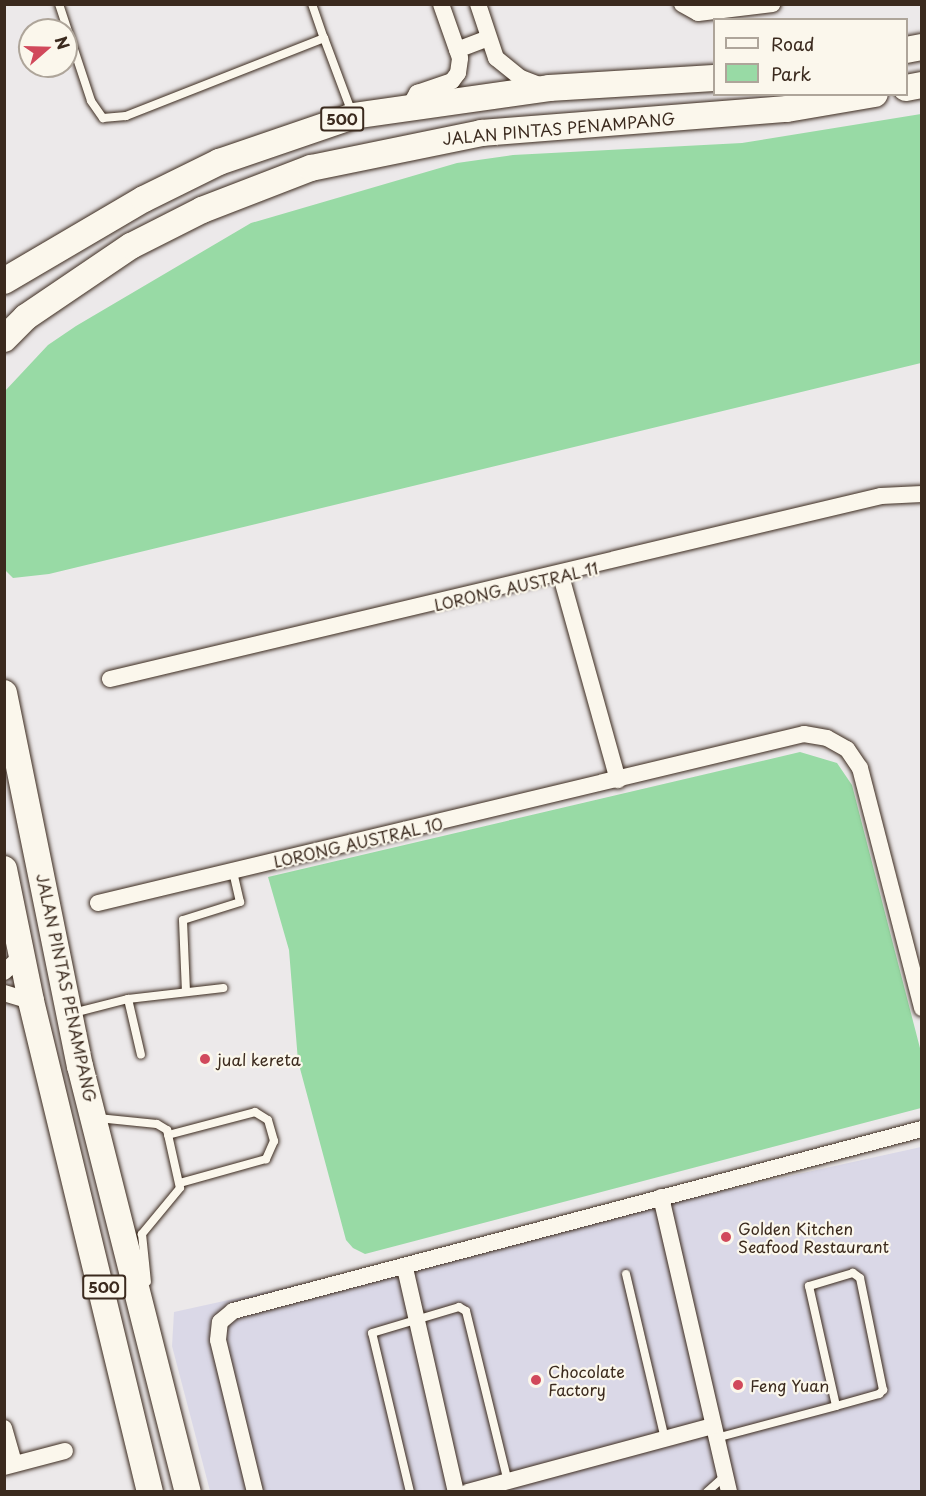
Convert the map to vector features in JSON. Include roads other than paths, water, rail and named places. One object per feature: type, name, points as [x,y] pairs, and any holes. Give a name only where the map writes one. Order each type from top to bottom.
[{"type":"main road","name":"500","points":[[4,281],[144,199],[219,162],[353,116],[411,104],[549,88],[713,78]]},
{"type":"main road","name":"JALAN PINTAS PENAMPANG","points":[[4,339],[26,317],[131,246],[202,210],[311,168],[481,133],[787,109],[863,96]]},
{"type":"main road","name":"JALAN PINTAS PENAMPANG","points":[[4,693],[73,1013],[80,1066],[188,1491]]},
{"type":"main road","name":"JALAN PINTAS PENAMPANG","points":[[4,869],[13,964],[31,1001],[55,1084],[150,1491]]},
{"type":"main road","points":[[55,1084],[68,1080],[80,1066]]},
{"type":"street","points":[[411,104],[417,93],[452,81],[458,73],[457,50],[441,4]]},
{"type":"street","points":[[478,4],[488,38],[506,69],[549,88]]},
{"type":"street","points":[[682,4],[698,13],[772,4]]},
{"type":"street","points":[[457,50],[488,38]]},
{"type":"street","name":"LORONG AUSTRAL 11","points":[[110,679],[561,576],[881,496],[921,494]]},
{"type":"street","points":[[561,576],[618,780]]},
{"type":"street","name":"LORONG AUSTRAL 10","points":[[98,903],[804,734],[827,738],[847,749],[860,768],[921,1008]]},
{"type":"street","points":[[4,993],[31,1001]]},
{"type":"street","points":[[255,1491],[218,1330],[225,1316],[243,1308],[405,1268],[454,1248],[921,1129]]},
{"type":"street","points":[[661,1197],[727,1484]]},
{"type":"street","points":[[405,1268],[456,1491]]},
{"type":"street","points":[[4,1428],[9,1465],[64,1451]]},
{"type":"street","points":[[468,1491],[665,1439],[714,1432]]},
{"type":"lane","points":[[59,4],[91,101],[103,118],[126,116],[324,38]]},
{"type":"lane","points":[[312,4],[353,116]]},
{"type":"lane","points":[[186,992],[183,920],[240,902],[233,872]]},
{"type":"lane","points":[[73,1013],[129,999],[223,988]]},
{"type":"lane","points":[[129,999],[141,1055]]},
{"type":"lane","points":[[143,1314],[148,1293],[142,1234],[180,1183],[266,1159],[274,1141],[268,1120],[255,1112],[168,1135]]},
{"type":"lane","points":[[95,1118],[157,1124],[168,1135],[180,1183]]},
{"type":"lane","points":[[714,1432],[836,1407],[879,1394],[884,1384],[860,1278],[853,1273],[809,1286],[836,1407]]},
{"type":"lane","points":[[626,1274],[665,1439]]},
{"type":"lane","points":[[410,1491],[372,1333],[459,1307],[466,1311],[508,1482]]},
{"type":"lane","points":[[707,1491],[727,1484]]},
{"type":"place","name":"jual kereta","points":[[205,1059]]},
{"type":"place","name":"Golden Kitchen Seafood Restaurant","points":[[726,1237]]},
{"type":"place","name":"Chocolate Factory","points":[[536,1380]]},
{"type":"place","name":"Feng Yuan","points":[[738,1385]]}]
